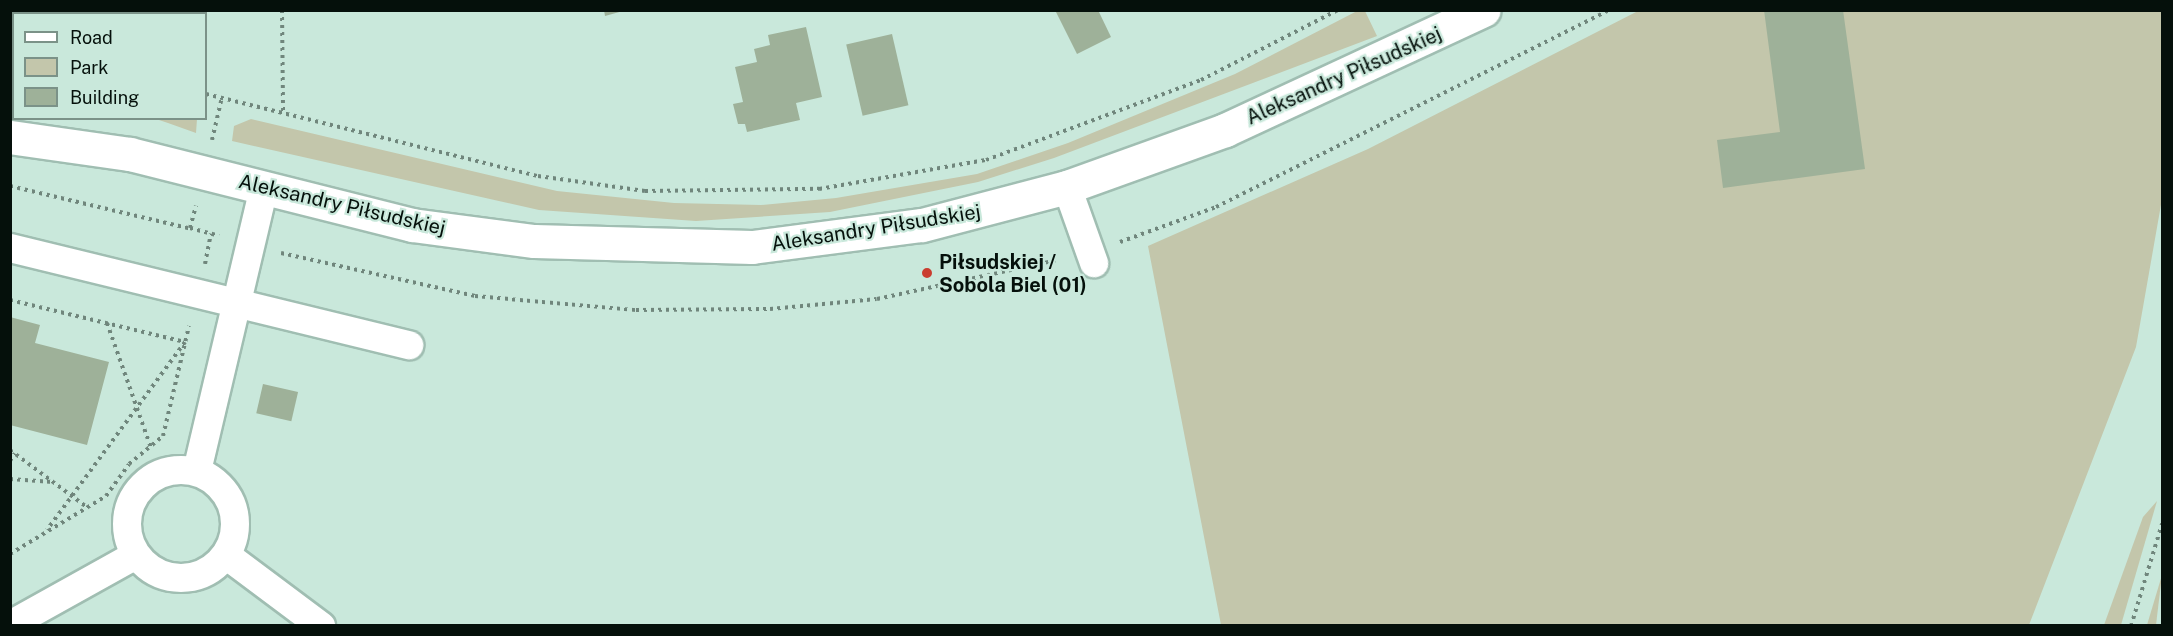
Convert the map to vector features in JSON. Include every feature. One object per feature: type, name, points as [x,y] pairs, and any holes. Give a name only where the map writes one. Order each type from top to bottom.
[{"type":"street","name":"Aleksandry Piłsudskiej","points":[[10,137],[130,154],[412,225],[534,242],[647,249],[752,248],[832,239],[932,222],[1067,187],[1225,130],[1484,10]]},
{"type":"street","points":[[1067,187],[1095,262]]},
{"type":"street","points":[[197,471],[264,188]]},
{"type":"street","points":[[10,248],[409,345]]},
{"type":"street","points":[[197,471],[230,499],[236,528],[226,555],[203,574],[173,578],[136,555],[127,526],[133,498],[153,476],[197,471]]},
{"type":"street","points":[[10,625],[136,555]]},
{"type":"street","points":[[226,555],[321,626]]},
{"type":"path","points":[[282,10],[283,112]]},
{"type":"path","points":[[207,94],[538,176],[645,191],[819,189],[986,159],[1201,80],[1338,10]]},
{"type":"path","points":[[10,186],[212,234],[163,436],[88,508],[10,554]]},
{"type":"path","points":[[10,300],[185,342]]},
{"type":"path","points":[[107,323],[151,448]]},
{"type":"path","points":[[45,533],[185,342]]},
{"type":"path","points":[[10,461],[13,451],[88,508]]},
{"type":"path","points":[[10,479],[54,482]]},
{"type":"path","points":[[2131,626],[2163,524]]},
{"type":"green space","points":[[1359,10],[1365,11],[1377,36],[1054,158],[978,182],[830,212],[696,221],[539,210],[232,141],[234,126],[251,119],[557,191],[674,203],[761,205],[836,198],[977,174],[1068,143],[1235,74]]},
{"type":"green space","points":[[1638,11],[2162,11],[2162,199],[2136,347],[2029,625],[1221,625],[1148,246],[1368,149]]},
{"type":"green space","points":[[159,120],[197,120],[196,133]]},
{"type":"green space","points":[[2157,501],[2121,625],[2104,625],[2143,517]]},
{"type":"green space","points":[[2162,575],[2156,625],[2147,625]]},
{"type":"building","points":[[604,10],[623,10],[623,11],[605,16]]},
{"type":"building","points":[[1055,10],[1098,10],[1111,37],[1077,54]]},
{"type":"building","points":[[1764,10],[1843,10],[1865,169],[1723,188],[1717,140],[1780,132]]},
{"type":"building","points":[[806,27],[822,97],[796,103],[800,120],[747,132],[745,124],[738,124],[733,104],[743,102],[735,67],[757,62],[754,49],[770,45],[768,35]]},
{"type":"building","points":[[892,34],[908,105],[863,116],[846,45]]},
{"type":"building","points":[[10,317],[40,325],[35,343],[109,362],[87,445],[10,425]]},
{"type":"building","points":[[263,384],[298,392],[291,421],[256,413]]},
{"type":"place","name":"Piłsudskiej / Sobola Biel (01)","points":[[927,273]]}]
